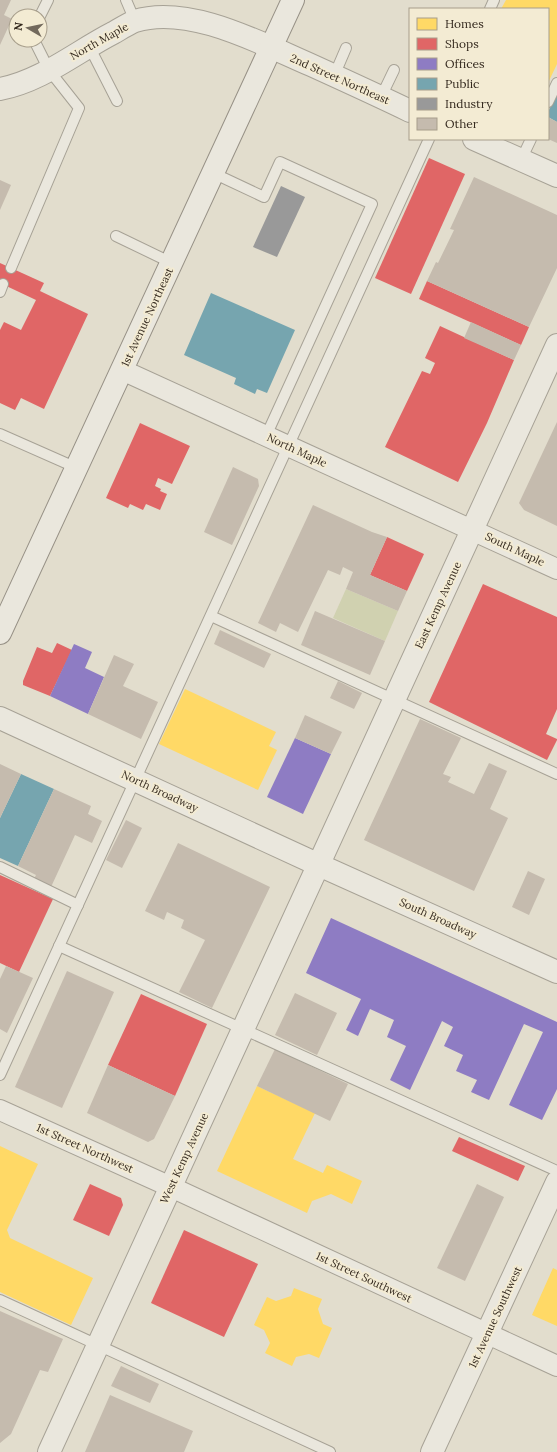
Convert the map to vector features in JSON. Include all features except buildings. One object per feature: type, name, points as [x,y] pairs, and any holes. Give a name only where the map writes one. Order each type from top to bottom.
[{"type":"street","name":"1st Avenue Northeast","points":[[0,633],[292,0]]},
{"type":"street","name":"North Maple","points":[[0,89],[10,87],[39,76],[89,46],[135,22],[162,17],[213,24],[271,48]]},
{"type":"street","name":"2nd Street Northeast","points":[[271,48],[409,110]]},
{"type":"street","points":[[476,140],[557,176]]},
{"type":"street","name":"East Kemp Avenue","points":[[319,865],[394,700],[554,359]]},
{"type":"street","name":"North Maple","points":[[122,370],[473,530]]},
{"type":"street","name":"South Maple","points":[[473,530],[557,569]]},
{"type":"street","name":"North Broadway","points":[[0,718],[319,865]]},
{"type":"street","name":"South Broadway","points":[[319,865],[557,972]]},
{"type":"street","name":"West Kemp Avenue","points":[[49,1452],[319,865]]},
{"type":"street","name":"1st Street Northwest","points":[[0,1110],[171,1187]]},
{"type":"street","name":"1st Avenue Southwest","points":[[432,1452],[557,1182]]},
{"type":"street","name":"1st Street Southwest","points":[[171,1187],[487,1335],[557,1366]]},
{"type":"lane","points":[[126,0],[135,22]]},
{"type":"lane","points":[[89,46],[117,101]]},
{"type":"lane","points":[[11,268],[79,108],[49,70],[38,48]]},
{"type":"lane","points":[[334,76],[346,48]]},
{"type":"lane","points":[[381,97],[394,70]]},
{"type":"lane","points":[[549,100],[557,83]]},
{"type":"lane","points":[[0,1075],[429,140]]},
{"type":"lane","points":[[521,160],[531,140]]},
{"type":"lane","points":[[213,173],[264,197],[280,162],[372,204],[266,436]]},
{"type":"lane","points":[[116,236],[172,263]]},
{"type":"lane","points":[[0,434],[77,468]]},
{"type":"lane","points":[[211,616],[557,774]]},
{"type":"lane","points":[[0,866],[78,905]]},
{"type":"lane","points":[[59,946],[557,1171]]},
{"type":"lane","points":[[0,1300],[330,1452]]},
{"type":"green space","points":[[346,589],[398,611],[385,641],[333,618]]}]
